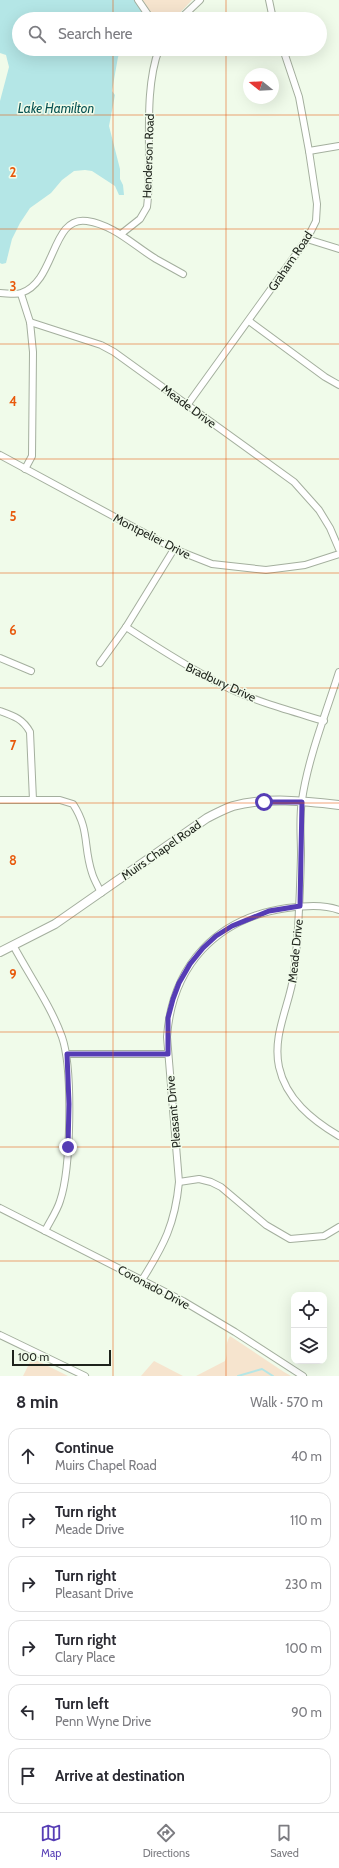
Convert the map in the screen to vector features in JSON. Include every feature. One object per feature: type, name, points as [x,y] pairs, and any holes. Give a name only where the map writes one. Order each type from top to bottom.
[{"type":"main road","name":"Muirs Chapel Road","points":[[0,952],[54,924],[101,893],[207,818],[218,812],[232,806],[246,804],[302,802],[339,805]]},
{"type":"street","points":[[138,0],[146,12]]},
{"type":"street","points":[[187,12],[200,0]]},
{"type":"street","points":[[268,0],[271,12]]},
{"type":"street","name":"Henderson Road","points":[[121,234],[140,218],[147,207],[149,113],[153,72],[157,56]]},
{"type":"street","name":"Graham Road","points":[[188,404],[307,239],[316,221],[317,204],[310,151],[299,97],[284,56]]},
{"type":"street","points":[[310,151],[339,146]]},
{"type":"street","points":[[0,293],[21,294],[38,284],[46,271],[59,237],[75,222],[85,220],[121,234],[183,274]]},
{"type":"street","points":[[307,239],[339,249]]},
{"type":"street","points":[[21,294],[30,322],[33,352],[32,456],[25,469]]},
{"type":"street","points":[[249,321],[325,377],[339,385]]},
{"type":"street","name":"Meade Drive","points":[[30,322],[101,345],[114,352],[188,404],[294,482],[319,510],[330,528],[339,549]]},
{"type":"street","name":"Montpelier Drive","points":[[0,455],[174,549],[212,564],[266,570],[305,565],[339,554]]},
{"type":"street","points":[[100,663],[126,627],[174,549]]},
{"type":"street","name":"Bradbury Drive","points":[[126,627],[172,657],[227,687],[262,701],[324,721]]},
{"type":"street","points":[[0,658],[31,670]]},
{"type":"street","name":"Meade Drive","points":[[339,672],[302,802],[300,906],[292,984],[278,1035],[279,1068],[292,1096],[302,1109],[312,1118],[339,1136]]},
{"type":"street","points":[[0,711],[18,718],[26,724],[30,732],[33,800]]},
{"type":"street","points":[[0,800],[60,800],[73,804],[81,816],[87,837],[92,873],[101,893]]},
{"type":"street","name":"Pleasant Drive","points":[[142,1280],[170,1229],[177,1203],[178,1182],[168,1054],[168,1018],[179,983],[190,964],[203,948],[216,936],[232,926],[269,911],[300,906],[329,907],[339,910]]},
{"type":"street","points":[[13,945],[55,1022],[67,1054],[69,1104],[65,1181],[60,1201],[45,1231]]},
{"type":"street","points":[[67,1054],[168,1054]]},
{"type":"street","points":[[178,1182],[199,1179],[211,1182],[221,1187],[266,1226],[290,1239],[324,1236],[338,1229]]},
{"type":"street","name":"Coronado Drive","points":[[0,1208],[142,1280],[235,1332],[303,1376]]},
{"type":"street","points":[[0,1335],[85,1376]]},
{"type":"shaded area","points":[[141,0],[192,0],[181,12],[150,12]]},
{"type":"shaded area","points":[[230,1336],[291,1376],[196,1376],[225,1361],[227,1354],[227,1342]]},
{"type":"shaded area","points":[[32,1358],[68,1376],[23,1376]]},
{"type":"shaded area","points":[[154,1361],[183,1376],[141,1376]]},
{"type":"water","name":"Lake Hamilton","points":[[0,0],[135,0],[143,12],[12,12],[12,56],[118,56],[112,91],[115,95],[109,126],[120,169],[120,179],[123,185],[124,195],[119,195],[115,186],[92,171],[74,171],[62,180],[51,193],[30,208],[12,239],[6,263],[2,264],[0,263],[0,101],[9,67],[6,55],[0,53]]},
{"type":"waterway","points":[[238,1376],[262,1369],[273,1376]]},
{"type":"route","points":[[68,1147],[69,1104],[67,1054],[168,1054],[168,1018],[173,999],[179,983],[190,964],[203,948],[216,936],[232,926],[269,911],[300,906],[302,802],[264,802]]}]
